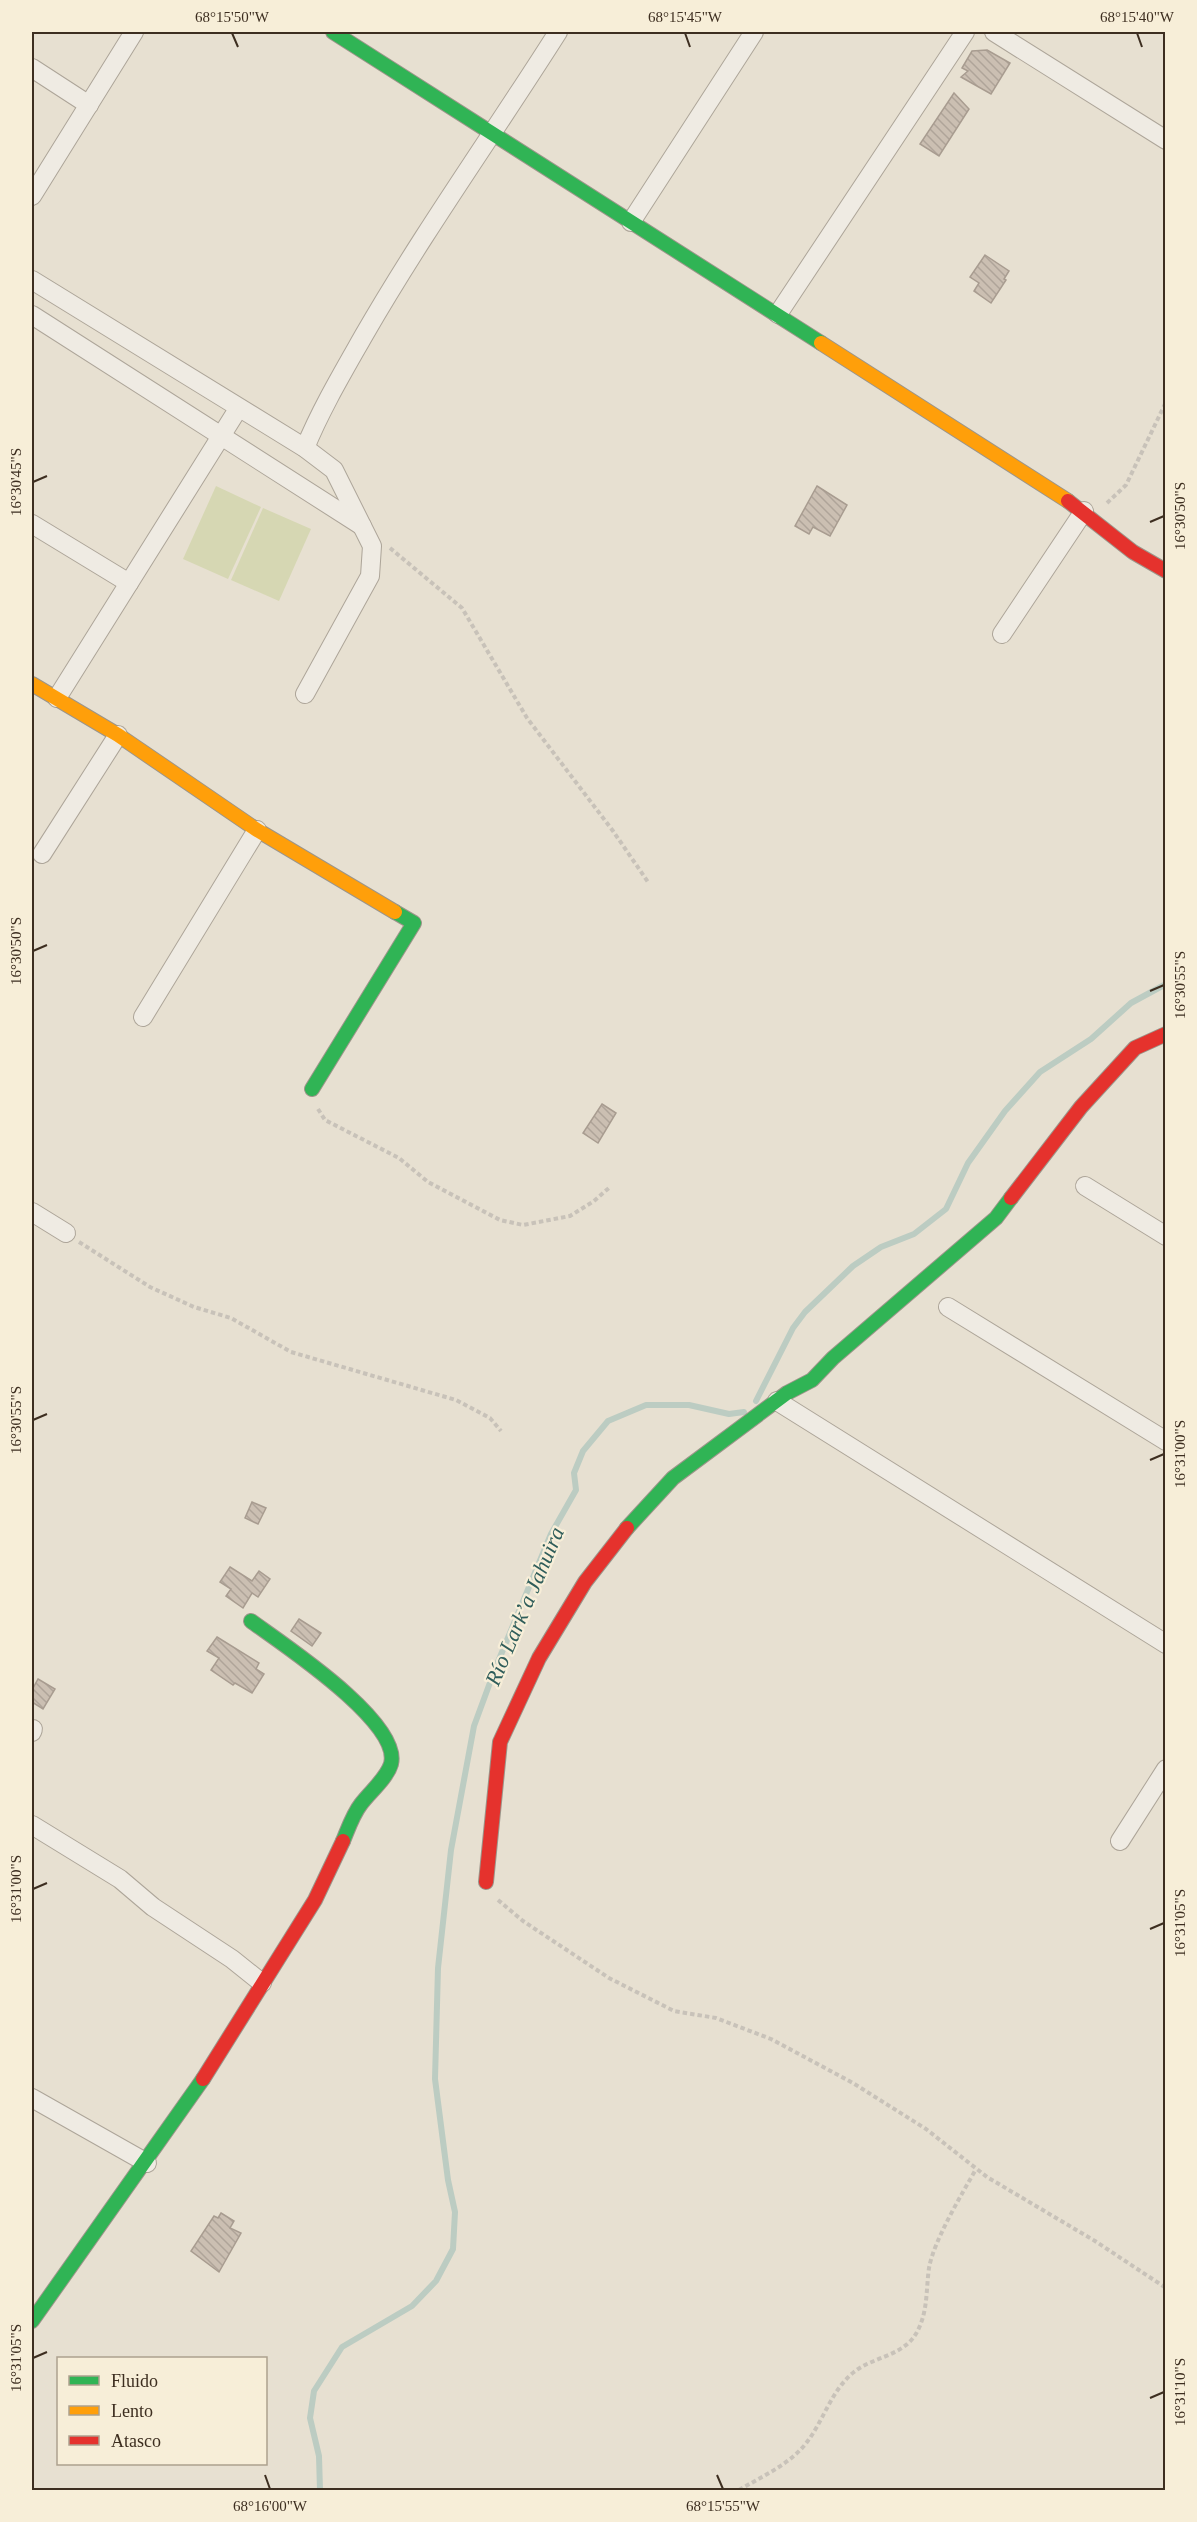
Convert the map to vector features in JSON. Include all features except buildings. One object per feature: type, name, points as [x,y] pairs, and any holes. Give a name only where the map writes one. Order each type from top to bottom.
[{"type":"street","points":[[32,196],[135,32]]},
{"type":"street","points":[[333,32],[354,37],[494,134],[1084,511],[1132,552],[1166,571]]},
{"type":"street","points":[[305,448],[318,415],[399,275],[494,134],[558,32]]},
{"type":"street","points":[[631,222],[754,32]]},
{"type":"street","points":[[778,314],[965,32]]},
{"type":"street","points":[[994,32],[1166,140]]},
{"type":"street","points":[[32,68],[89,105]]},
{"type":"street","points":[[32,279],[237,409],[305,448],[334,470],[372,546],[370,576],[305,694]]},
{"type":"street","points":[[32,315],[364,527]]},
{"type":"street","points":[[57,698],[237,409]]},
{"type":"street","points":[[1002,634],[1084,511]]},
{"type":"street","points":[[32,524],[129,582]]},
{"type":"street","points":[[32,684],[118,735],[257,830],[414,922],[312,1089]]},
{"type":"street","points":[[42,854],[118,735]]},
{"type":"street","points":[[143,1017],[257,830]]},
{"type":"street","points":[[486,1882],[500,1742],[539,1658],[585,1582],[652,1498],[673,1478],[777,1401],[812,1380],[833,1358],[996,1218],[1081,1107],[1135,1048],[1166,1034]]},
{"type":"street","points":[[1085,1186],[1166,1236]]},
{"type":"street","points":[[32,1212],[66,1233]]},
{"type":"street","points":[[948,1307],[1166,1441]]},
{"type":"street","points":[[777,1401],[1166,1644]]},
{"type":"street","points":[[32,2321],[147,2163],[189,2101],[315,1900],[359,1806],[390,1767],[392,1758],[389,1745],[364,1708],[301,1657],[251,1621]]},
{"type":"street","points":[[1120,1841],[1166,1769]]},
{"type":"street","points":[[32,1825],[120,1879],[153,1907],[232,1959],[262,1983]]},
{"type":"street","points":[[32,2098],[147,2163]]},
{"type":"path","points":[[1084,511],[1112,501],[1126,485],[1166,402]]},
{"type":"path","points":[[364,527],[462,608],[527,717],[613,831],[648,882]]},
{"type":"path","points":[[312,1089],[315,1104],[325,1120],[399,1158],[428,1182],[500,1220],[523,1225],[570,1216],[594,1202],[610,1187]]},
{"type":"path","points":[[66,1233],[102,1259],[150,1287],[194,1307],[231,1318],[291,1352],[456,1400],[490,1418],[501,1431]]},
{"type":"path","points":[[486,1882],[499,1902],[523,1921],[609,1978],[674,2011],[716,2018],[771,2039],[871,2094],[926,2128],[976,2169],[1104,2246],[1166,2288]]},
{"type":"path","points":[[740,2490],[790,2461],[841,2385],[856,2370],[896,2353],[918,2332],[928,2292],[930,2266],[951,2216],[976,2169]]},
{"type":"green space","points":[[216,486],[261,507],[228,579],[183,559]]},
{"type":"green space","points":[[263,508],[311,529],[279,601],[231,580]]},
{"type":"waterway","name":"Río Lark’a Jahuira","points":[[756,1401],[793,1328],[805,1312],[853,1266],[881,1247],[914,1234],[946,1209],[968,1163],[1005,1111],[1040,1072],[1091,1039],[1131,1003],[1166,984]]},
{"type":"waterway","name":"Río Lark’a Jahuira","points":[[320,2490],[319,2456],[310,2418],[314,2391],[342,2347],[412,2306],[436,2281],[453,2249],[455,2212],[448,2180],[435,2079],[438,1968],[451,1850],[474,1726],[495,1669],[551,1534],[576,1490],[574,1473],[583,1451],[608,1421],[646,1405],[689,1405],[729,1414],[744,1412]]},
{"type":"traffic: fast","points":[[333,32],[821,343]]},
{"type":"traffic: fast","points":[[312,1089],[414,923],[395,912]]},
{"type":"traffic: fast","points":[[627,1528],[673,1478],[787,1393],[812,1380],[833,1358],[996,1218],[1011,1198]]},
{"type":"traffic: fast","points":[[251,1621],[336,1685],[378,1727],[389,1747],[391,1764],[389,1769],[358,1808],[343,1841]]},
{"type":"traffic: fast","points":[[32,2321],[203,2079]]},
{"type":"traffic: slow","points":[[821,343],[1068,501]]},
{"type":"traffic: slow","points":[[32,684],[118,735],[257,830],[395,912]]},
{"type":"traffic: jam","points":[[1068,501],[1133,552],[1166,571]]},
{"type":"traffic: jam","points":[[1011,1198],[1081,1107],[1135,1048],[1166,1034]]},
{"type":"traffic: jam","points":[[486,1882],[500,1742],[539,1658],[585,1582],[627,1528]]},
{"type":"traffic: jam","points":[[203,2079],[315,1900],[343,1841]]}]
